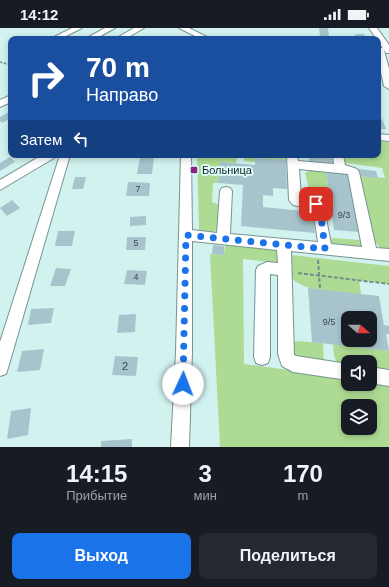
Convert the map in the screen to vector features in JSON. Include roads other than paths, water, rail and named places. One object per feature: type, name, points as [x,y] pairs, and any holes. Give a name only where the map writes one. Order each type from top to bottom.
[{"type":"street","points":[[61,36],[78,28]]},
{"type":"street","points":[[95,36],[111,28]]},
{"type":"street","points":[[125,36],[140,28]]},
{"type":"street","points":[[183,28],[201,36]]},
{"type":"street","points":[[384,50],[389,86]]},
{"type":"street","points":[[0,186],[45,158]]},
{"type":"street","points":[[0,368],[64,158]]},
{"type":"street","points":[[180,447],[186,235],[186,158]]},
{"type":"street","points":[[338,158],[340,168]]},
{"type":"street","points":[[321,253],[319,206],[316,204],[298,202],[295,200],[292,160],[349,169],[353,172],[370,253]]},
{"type":"street","points":[[223,239],[226,191]]},
{"type":"street","points":[[186,235],[284,245],[321,253],[370,253],[389,255]]},
{"type":"street","points":[[284,245],[286,354],[288,360],[293,364],[341,371]]},
{"type":"street","points":[[262,357],[263,270],[267,268],[284,270]]},
{"type":"street","points":[[377,376],[389,378]]},
{"type":"place","name":"Больница","points":[[194,170]]}]
